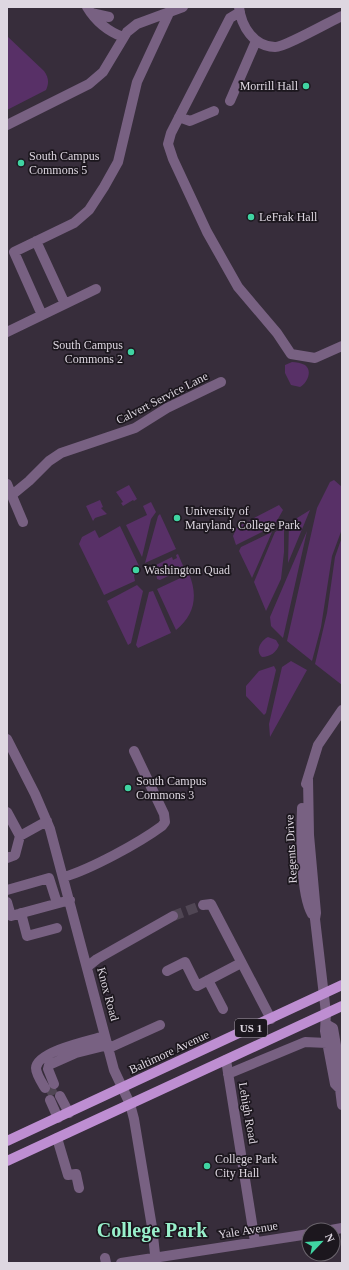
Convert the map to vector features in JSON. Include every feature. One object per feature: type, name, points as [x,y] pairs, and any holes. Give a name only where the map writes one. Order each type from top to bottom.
[{"type":"main road","name":"Baltimore Avenue","points":[[7,1141],[342,985]]},
{"type":"main road","name":"US 1","points":[[7,1161],[342,1006]]},
{"type":"street","points":[[7,126],[89,84],[109,64],[123,37],[137,24],[183,7]]},
{"type":"street","points":[[89,10],[104,27],[123,37]]},
{"type":"street","points":[[89,10],[109,17]]},
{"type":"street","points":[[342,16],[277,47],[256,41],[249,33],[240,10],[230,18],[171,133],[168,144],[172,159],[206,232],[238,287],[277,333],[291,354],[304,358],[315,358],[342,346]]},
{"type":"street","points":[[42,315],[14,252],[74,223],[82,217],[111,175],[118,162],[137,82],[169,13]]},
{"type":"street","points":[[230,101],[256,41]]},
{"type":"street","points":[[179,117],[190,121],[214,111]]},
{"type":"street","points":[[36,241],[66,304]]},
{"type":"street","points":[[7,332],[96,289]]},
{"type":"street","name":"Calvert Service Lane","points":[[12,495],[29,482],[49,461],[62,453],[135,428],[167,408],[221,382]]},
{"type":"street","points":[[7,484],[23,522]]},
{"type":"street","name":"Regents Drive","points":[[341,1084],[335,1084],[325,1031],[326,1013],[315,918],[316,912],[309,835],[308,778],[318,745],[342,710]]},
{"type":"street","name":"Knox Road","points":[[7,739],[47,821],[64,877],[114,1070],[130,1104],[145,1183],[156,1261]]},
{"type":"street","points":[[64,877],[74,874],[108,857],[162,826],[165,822],[164,814],[134,751]]},
{"type":"street","points":[[7,812],[20,836],[15,855],[7,858]]},
{"type":"street","points":[[20,836],[47,821]]},
{"type":"street","points":[[7,890],[49,878],[57,903]]},
{"type":"street","points":[[7,902],[11,916],[70,900]]},
{"type":"street","points":[[203,905],[211,904],[270,1019]]},
{"type":"street","points":[[21,913],[27,936],[57,928]]},
{"type":"street","points":[[87,967],[97,959],[173,916]]},
{"type":"street","points":[[167,971],[185,962],[198,986],[241,964]]},
{"type":"street","points":[[208,980],[223,1009]]},
{"type":"street","points":[[49,1086],[36,1070],[36,1066],[44,1057],[73,1044],[107,1043],[160,1024]]},
{"type":"street","points":[[326,1024],[333,1028],[341,1084],[342,1105]]},
{"type":"street","points":[[228,1074],[305,1042],[327,1043]]},
{"type":"street","name":"Lehigh Road","points":[[226,1060],[255,1242]]},
{"type":"street","points":[[55,1098],[63,1115]]},
{"type":"street","points":[[57,1138],[68,1175],[76,1174],[79,1188]]},
{"type":"street","name":"Yale Avenue","points":[[121,1263],[156,1261],[255,1242],[301,1235]]},
{"type":"shaded area","points":[[7,36],[44,71],[48,78],[48,83],[46,90],[7,110]]},
{"type":"shaded area","points":[[292,362],[305,365],[309,370],[307,380],[300,387],[291,385],[285,373],[285,365]]},
{"type":"shaded area","points":[[334,480],[342,487],[342,529],[332,556],[321,627],[312,661],[287,641],[317,508],[330,482]]},
{"type":"shaded area","points":[[129,485],[137,499],[123,506],[121,503],[123,502],[116,492]]},
{"type":"shaded area","points":[[100,500],[103,507],[101,508],[107,514],[95,518],[93,521],[86,506]]},
{"type":"shaded area","points":[[151,502],[156,512],[151,519],[142,557],[126,525],[147,515],[143,506]]},
{"type":"shaded area","points":[[279,505],[283,510],[274,526],[236,545],[233,536],[237,527]]},
{"type":"shaded area","points":[[310,510],[288,563],[289,523]]},
{"type":"shaded area","points":[[160,514],[176,549],[145,563],[158,516]]},
{"type":"shaded area","points":[[120,526],[139,566],[134,576],[135,581],[104,595],[79,544],[82,537],[95,530],[99,538]]},
{"type":"shaded area","points":[[284,527],[284,552],[281,579],[266,611],[254,582],[275,532]]},
{"type":"shaded area","points":[[307,531],[283,638],[271,626],[270,617]]},
{"type":"shaded area","points":[[272,532],[252,578],[239,551],[241,547]]},
{"type":"shaded area","points":[[342,537],[342,685],[315,664],[327,613],[335,557]]},
{"type":"shaded area","points":[[178,554],[184,568],[160,580],[157,579],[156,572],[152,569],[154,566],[172,557],[173,560],[177,558],[176,555]]},
{"type":"shaded area","points":[[189,574],[192,582],[194,597],[193,604],[187,618],[176,630],[157,589]]},
{"type":"shaded area","points":[[137,585],[143,591],[131,643],[128,645],[107,601]]},
{"type":"shaded area","points":[[153,591],[171,633],[138,648],[136,645],[149,592]]},
{"type":"shaded area","points":[[268,637],[276,640],[279,645],[273,654],[262,657],[259,652],[259,646]]},
{"type":"shaded area","points":[[291,661],[307,670],[270,737],[269,724],[282,667]]},
{"type":"shaded area","points":[[274,666],[276,670],[266,713],[264,715],[246,696],[246,686],[259,671]]},
{"type":"tunnel","points":[[173,916],[203,905]]},
{"type":"tunnel","points":[[49,1086],[55,1098]]},
{"type":"place","name":"Morrill Hall","points":[[306,86]]},
{"type":"place","name":"South Campus Commons 5","points":[[21,163]]},
{"type":"place","name":"LeFrak Hall","points":[[251,217]]},
{"type":"place","name":"South Campus Commons 2","points":[[131,352]]},
{"type":"place","name":"University of Maryland, College Park","points":[[177,518]]},
{"type":"place","name":"Washington Quad","points":[[136,570]]},
{"type":"place","name":"South Campus Commons 3","points":[[128,788]]},
{"type":"place","name":"College Park City Hall","points":[[207,1166]]},
{"type":"district","name":"College Park","points":[[152,1230]]}]
